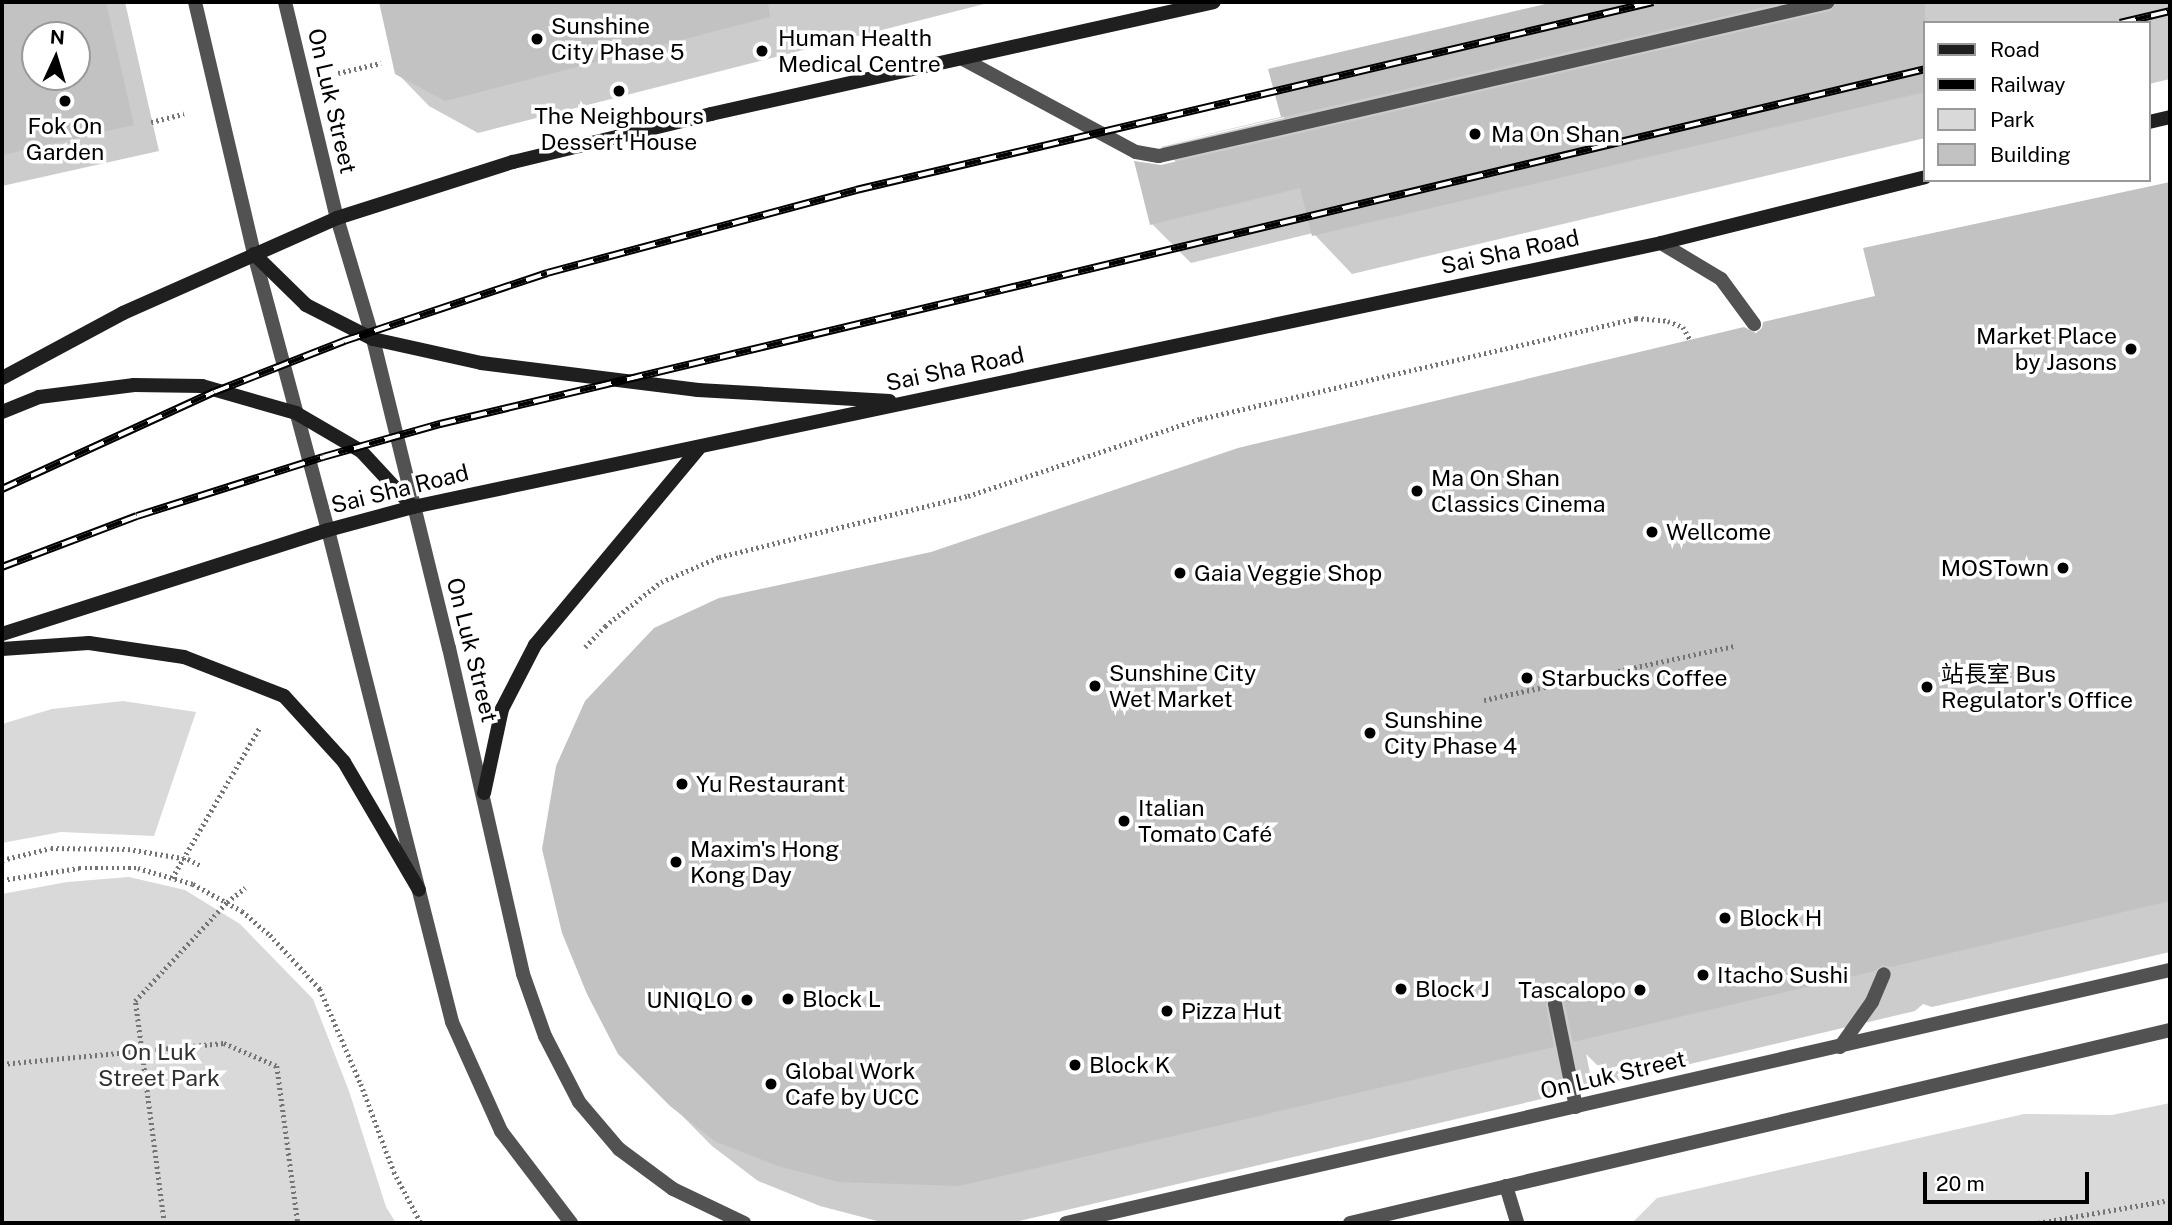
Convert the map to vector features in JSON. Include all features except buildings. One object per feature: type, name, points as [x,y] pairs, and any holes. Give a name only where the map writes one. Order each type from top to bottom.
[{"type":"main road","points":[[2,378],[123,313],[337,218],[513,162],[711,114],[1214,2]]},
{"type":"main road","points":[[2151,122],[2170,117]]},
{"type":"main road","name":"Sai Sha Road","points":[[2,634],[328,530],[413,507],[1661,243],[1924,177]]},
{"type":"main road","points":[[254,254],[306,305],[373,339],[481,363],[698,390],[909,402]]},
{"type":"main road","points":[[2,411],[39,397],[134,385],[202,386],[296,413],[361,451],[413,507]]},
{"type":"main road","points":[[484,793],[502,709],[535,645],[700,447]]},
{"type":"main road","points":[[2,649],[89,643],[184,657],[284,696],[344,762],[419,890]]},
{"type":"street","points":[[195,2],[254,254],[328,530],[452,1022],[501,1131],[571,1223]]},
{"type":"street","name":"On Luk Street","points":[[285,2],[337,218],[373,339],[484,793],[523,974],[545,1036],[579,1101],[619,1149],[673,1189],[744,1223]]},
{"type":"street","points":[[963,59],[1136,152],[1159,156],[1828,2]]},
{"type":"street","points":[[1661,243],[1721,279],[1754,324]]},
{"type":"street","name":"On Luk Street","points":[[1066,1223],[2170,970]]},
{"type":"street","points":[[1840,1047],[1872,1002],[1884,974]]},
{"type":"street","points":[[1555,1004],[1576,1107]]},
{"type":"street","points":[[1350,1223],[2170,1030]]},
{"type":"street","points":[[1506,1186],[1517,1223]]},
{"type":"path","points":[[577,656],[604,626],[661,582],[719,557],[968,496],[1200,419],[1636,318],[1668,321],[1683,327],[1690,339]]},
{"type":"path","points":[[1484,700],[1733,646]]},
{"type":"path","points":[[172,878],[260,727]]},
{"type":"path","points":[[2,860],[51,848],[128,849],[184,859],[200,865]]},
{"type":"path","points":[[2,880],[79,868],[138,867],[193,884],[227,902],[270,935],[320,989],[361,1084],[394,1172],[421,1223]]},
{"type":"path","points":[[164,1223],[135,1001],[227,902],[246,888]]},
{"type":"path","points":[[2,1064],[224,1042],[277,1066],[298,1223]]},
{"type":"path","points":[[2038,1223],[2170,1200]]},
{"type":"green space","points":[[123,701],[196,712],[154,836],[61,832],[2,843],[2,724],[52,709]]},
{"type":"green space","name":"On Luk Street Park","points":[[129,877],[185,890],[240,924],[313,999],[349,1091],[386,1207],[396,1223],[2,1223],[2,894],[67,882]]},
{"type":"green space","points":[[2170,1103],[2170,1223],[1632,1223],[1657,1198],[2024,1114],[2112,1115]]},
{"type":"railway","points":[[2,489],[214,392],[344,341],[547,273],[856,190],[1653,2]]},
{"type":"railway","points":[[2128,21],[2170,11]]},
{"type":"railway","points":[[2,567],[137,516],[323,457],[440,424],[1924,69]]},
{"type":"place","name":"Sunshine City Phase 5","points":[[537,39]]},
{"type":"place","name":"Human Health Medical Centre","points":[[762,51]]},
{"type":"place","name":"The Neighbours Dessert House","points":[[619,91]]},
{"type":"place","name":"Fok On Garden","points":[[65,101]]},
{"type":"place","name":"Ma On Shan","points":[[1475,134]]},
{"type":"place","name":"Market Place by Jasons","points":[[2131,349]]},
{"type":"place","name":"Ma On Shan Classics Cinema","points":[[1417,491]]},
{"type":"place","name":"Wellcome","points":[[1652,532]]},
{"type":"place","name":"MOSTown","points":[[2063,568]]},
{"type":"place","name":"Gaia Veggie Shop","points":[[1180,573]]},
{"type":"place","name":"Starbucks Coffee","points":[[1527,678]]},
{"type":"place","name":"Sunshine City Wet Market","points":[[1095,686]]},
{"type":"place","name":"站長室 Bus Regulator's Office","points":[[1927,687]]},
{"type":"place","name":"Sunshine City Phase 4","points":[[1370,733]]},
{"type":"place","name":"Yu Restaurant","points":[[682,784]]},
{"type":"place","name":"Italian Tomato Café","points":[[1124,821]]},
{"type":"place","name":"Maxim's Hong Kong Day","points":[[676,862]]},
{"type":"place","name":"Block H","points":[[1725,918]]},
{"type":"place","name":"Itacho Sushi","points":[[1703,975]]},
{"type":"place","name":"Block J","points":[[1401,989]]},
{"type":"place","name":"Tascalopo","points":[[1640,990]]},
{"type":"place","name":"Block L","points":[[788,999]]},
{"type":"place","name":"UNIQLO","points":[[747,1000]]},
{"type":"place","name":"Pizza Hut","points":[[1167,1011]]},
{"type":"place","name":"Block K","points":[[1075,1065]]},
{"type":"place","name":"Global Work Cafe by UCC","points":[[771,1084]]}]
